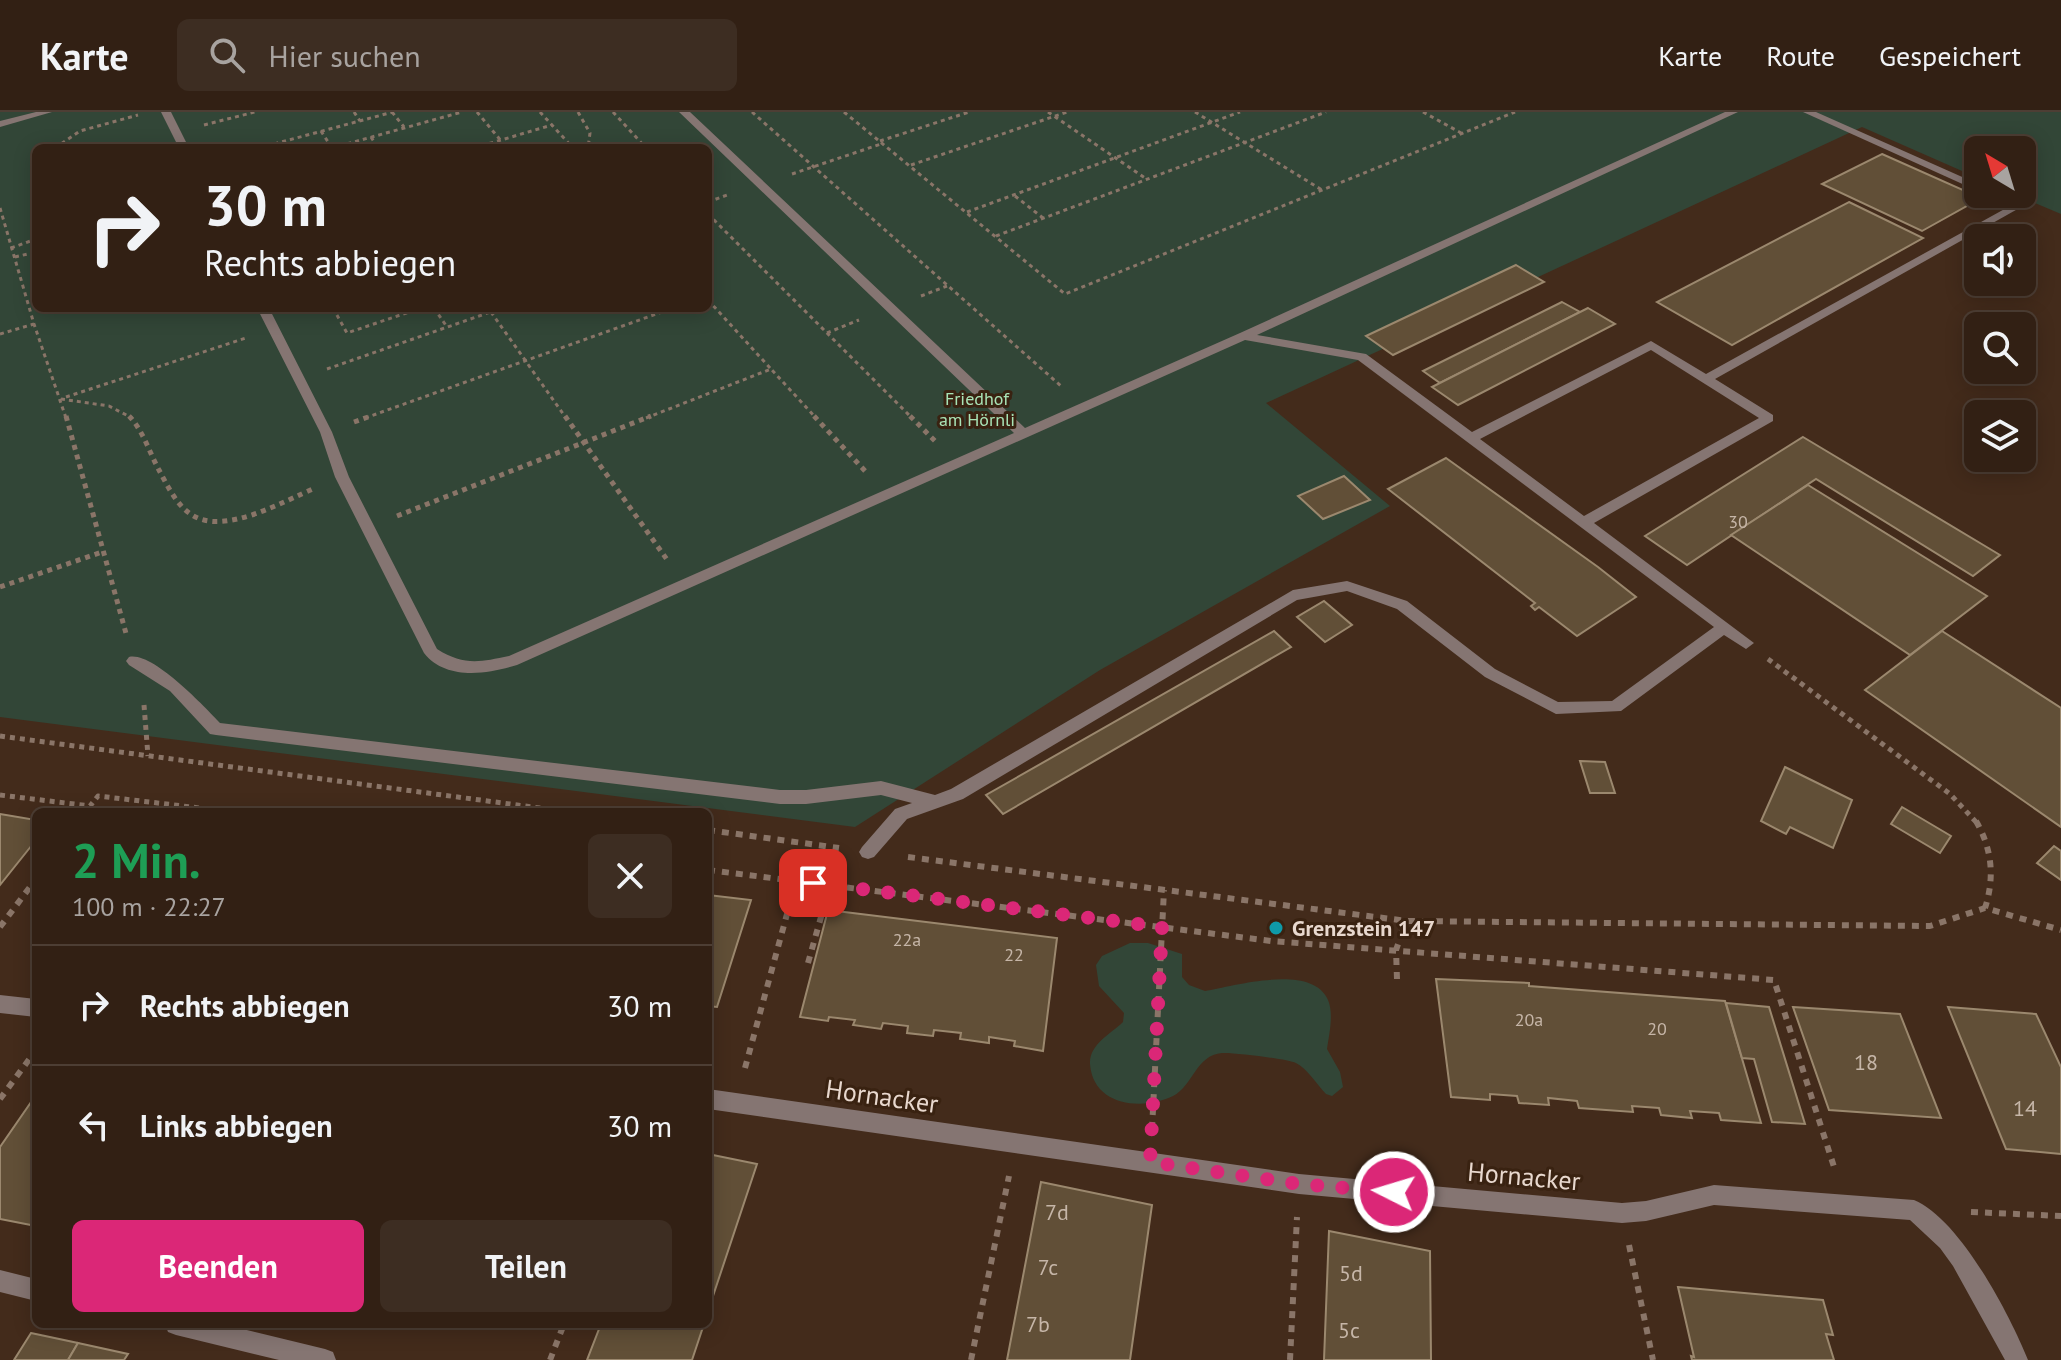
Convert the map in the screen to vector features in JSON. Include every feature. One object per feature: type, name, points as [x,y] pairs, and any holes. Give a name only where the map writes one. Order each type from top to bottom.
[{"type":"street","points":[[0,124],[47,112]]},
{"type":"street","points":[[166,112],[182,144]]},
{"type":"street","points":[[684,112],[1021,432]]},
{"type":"street","points":[[265,312],[326,432],[342,477],[432,653],[451,665],[479,668],[512,661],[685,585],[1021,432],[1244,336],[1733,112]]},
{"type":"street","points":[[1808,112],[1964,182]]},
{"type":"street","points":[[1706,379],[2014,208]]},
{"type":"street","points":[[1244,336],[1362,357],[1746,643]]},
{"type":"street","points":[[1471,438],[1651,345],[1768,418],[1584,522]]},
{"type":"street","points":[[868,852],[901,814],[957,794],[1293,595],[1347,586],[1402,605],[1490,673],[1556,708],[1615,707],[1724,627]]},
{"type":"street","points":[[134,661],[175,687],[216,729],[780,797],[881,788],[935,802]]},
{"type":"street","points":[[0,1004],[32,1008]]},
{"type":"street","name":"Hornacker","points":[[712,1100],[1299,1184],[1622,1213],[1646,1211],[1714,1195],[1914,1210]]},
{"type":"street","points":[[1914,1210],[1937,1225],[1953,1246],[2017,1360]]},
{"type":"street","points":[[0,1281],[32,1289]]},
{"type":"street","points":[[193,1328],[325,1360]]},
{"type":"path","points":[[57,144],[76,133],[150,112]]},
{"type":"path","points":[[176,133],[255,112]]},
{"type":"path","points":[[354,112],[360,121]]},
{"type":"path","points":[[274,144],[393,112],[404,128]]},
{"type":"path","points":[[346,144],[462,112]]},
{"type":"path","points":[[477,112],[504,144]]},
{"type":"path","points":[[540,112],[569,144]]},
{"type":"path","points":[[578,112],[590,133],[589,144]]},
{"type":"path","points":[[613,112],[642,144]]},
{"type":"path","points":[[752,112],[1083,405]]},
{"type":"path","points":[[844,112],[1065,294],[1515,112]]},
{"type":"path","points":[[880,141],[969,112]]},
{"type":"path","points":[[1048,112],[1145,179]]},
{"type":"path","points":[[910,165],[1067,112]]},
{"type":"path","points":[[1195,112],[1322,190]]},
{"type":"path","points":[[967,212],[1240,112]]},
{"type":"path","points":[[995,236],[1326,112]]},
{"type":"path","points":[[1423,112],[1463,134]]},
{"type":"path","points":[[488,144],[552,125]]},
{"type":"path","points":[[321,131],[329,144]]},
{"type":"path","points":[[371,137],[375,144]]},
{"type":"path","points":[[1014,196],[1043,218]]},
{"type":"path","points":[[0,208],[34,324],[61,399],[134,661],[147,715],[148,756]]},
{"type":"path","points":[[712,218],[956,462]]},
{"type":"path","points":[[11,248],[32,240]]},
{"type":"path","points":[[15,257],[32,253]]},
{"type":"path","points":[[712,304],[885,493]]},
{"type":"path","points":[[335,312],[347,333],[409,312]]},
{"type":"path","points":[[437,312],[447,327]]},
{"type":"path","points":[[300,378],[491,312],[685,585]]},
{"type":"path","points":[[326,432],[662,312]]},
{"type":"path","points":[[0,334],[34,324]]},
{"type":"path","points":[[61,399],[274,328]]},
{"type":"path","points":[[367,528],[771,369]]},
{"type":"path","points":[[61,399],[103,404],[125,411],[133,419],[175,495],[191,515],[205,521],[242,518],[342,477]]},
{"type":"path","points":[[0,587],[102,552]]},
{"type":"path","points":[[1746,643],[1896,752],[1952,796],[1975,819],[1987,843],[1993,866],[1991,891],[1985,908]]},
{"type":"path","points":[[0,736],[540,808]]},
{"type":"path","points":[[0,795],[82,808]]},
{"type":"path","points":[[89,808],[98,796],[200,808]]},
{"type":"path","points":[[712,831],[1407,921],[1930,926],[1985,908],[2061,930]]},
{"type":"path","points":[[712,870],[1271,941],[1774,980],[1846,1204]]},
{"type":"path","points":[[735,1103],[796,881]]},
{"type":"path","points":[[0,927],[32,884]]},
{"type":"path","points":[[808,963],[830,885]]},
{"type":"path","points":[[1150,1162],[1164,890]]},
{"type":"path","points":[[1397,979],[1396,950],[1407,921]]},
{"type":"path","points":[[0,1099],[32,1055]]},
{"type":"path","points":[[971,1360],[1015,1143]]},
{"type":"path","points":[[1290,1360],[1299,1184]]},
{"type":"path","points":[[1914,1210],[2061,1216]]},
{"type":"path","points":[[1622,1213],[1653,1360]]},
{"type":"path","points":[[550,1360],[562,1328]]},
{"type":"green space","name":"Friedhof am Hörnli","points":[[0,112],[2061,112],[2061,214],[2036,203],[2036,136],[1964,136],[1964,172],[1862,127],[1266,403],[1390,506],[1100,670],[855,827],[0,717]]},
{"type":"green space","points":[[1130,943],[1148,943],[1182,954],[1182,977],[1189,985],[1205,991],[1271,980],[1306,982],[1319,989],[1328,1000],[1331,1012],[1327,1049],[1340,1072],[1343,1087],[1332,1096],[1326,1094],[1296,1063],[1222,1053],[1206,1059],[1180,1091],[1161,1101],[1134,1104],[1109,1097],[1093,1078],[1091,1057],[1097,1045],[1123,1022],[1124,1013],[1099,986],[1096,965],[1102,956]]},
{"type":"building","points":[[1882,154],[1964,190],[1964,208],[1922,231],[1822,184]]},
{"type":"building","points":[[1849,202],[1923,238],[1732,345],[1657,302]]},
{"type":"building","points":[[1516,265],[1544,282],[1393,355],[1366,336]]},
{"type":"building","points":[[1562,302],[1580,312],[1440,383],[1423,371]]},
{"type":"building","points":[[1588,308],[1615,324],[1458,405],[1432,387]]},
{"type":"building","points":[[1803,437],[2000,555],[1973,576],[1816,479],[1687,565],[1645,536]]},
{"type":"building","points":[[1446,458],[1636,597],[1577,636],[1539,607],[1535,610],[1531,606],[1535,603],[1388,489]]},
{"type":"building","points":[[1344,476],[1370,500],[1323,519],[1298,496]]},
{"type":"building","points":[[1808,485],[1987,596],[1910,655],[1731,535]]},
{"type":"building","points":[[1324,601],[1352,625],[1325,642],[1297,617]]},
{"type":"building","points":[[1274,631],[1291,647],[1003,814],[986,795]]},
{"type":"building","points":[[1942,631],[2061,708],[2061,827],[1865,690]]},
{"type":"building","points":[[1580,761],[1605,762],[1615,793],[1590,793]]},
{"type":"building","points":[[1785,767],[1852,800],[1833,848],[1790,827],[1786,834],[1761,821]]},
{"type":"building","points":[[1902,807],[1951,836],[1940,853],[1891,824]]},
{"type":"building","points":[[0,814],[32,819],[32,845],[0,885]]},
{"type":"building","points":[[2054,846],[2061,851],[2061,880],[2037,863]]},
{"type":"building","points":[[712,895],[751,900],[717,1007],[712,1006]]},
{"type":"building","points":[[828,910],[1057,938],[1043,1051],[1014,1046],[1015,1041],[989,1037],[989,1043],[960,1039],[961,1033],[934,1030],[933,1036],[907,1033],[908,1026],[883,1023],[881,1029],[853,1025],[855,1020],[829,1017],[828,1021],[800,1017]]},
{"type":"building","points":[[1436,979],[1529,983],[1529,986],[1725,1001],[1761,1123],[1721,1120],[1719,1113],[1690,1111],[1692,1118],[1661,1115],[1659,1108],[1632,1106],[1633,1112],[1579,1108],[1577,1101],[1548,1098],[1549,1105],[1519,1103],[1517,1096],[1490,1094],[1490,1100],[1451,1097]]},
{"type":"building","points":[[1726,1003],[1769,1007],[1805,1124],[1772,1122],[1754,1059],[1742,1058]]},
{"type":"building","points":[[1793,1007],[1900,1014],[1941,1118],[1829,1110]]},
{"type":"building","points":[[1948,1007],[2036,1014],[2061,1067],[2061,1154],[2006,1149]]},
{"type":"building","points":[[32,1101],[32,1225],[0,1219],[0,1147]]},
{"type":"building","points":[[712,1155],[757,1164],[712,1299]]},
{"type":"building","points":[[1041,1182],[1152,1205],[1130,1360],[1007,1360]]},
{"type":"building","points":[[1329,1231],[1430,1251],[1431,1360],[1324,1360]]},
{"type":"building","points":[[1678,1287],[1823,1300],[1833,1335],[1826,1334],[1834,1360],[1692,1360],[1691,1356],[1694,1357]]},
{"type":"building","points":[[599,1328],[703,1328],[692,1360],[587,1360]]},
{"type":"building","points":[[31,1333],[78,1343],[68,1360],[14,1360]]},
{"type":"building","points":[[78,1343],[128,1354],[124,1360],[68,1360]]},
{"type":"place","name":"Grenzstein 147","points":[[1276,928]]},
{"type":"route","points":[[813,883],[1162,927],[1150,1162],[1299,1184],[1394,1192]]}]
